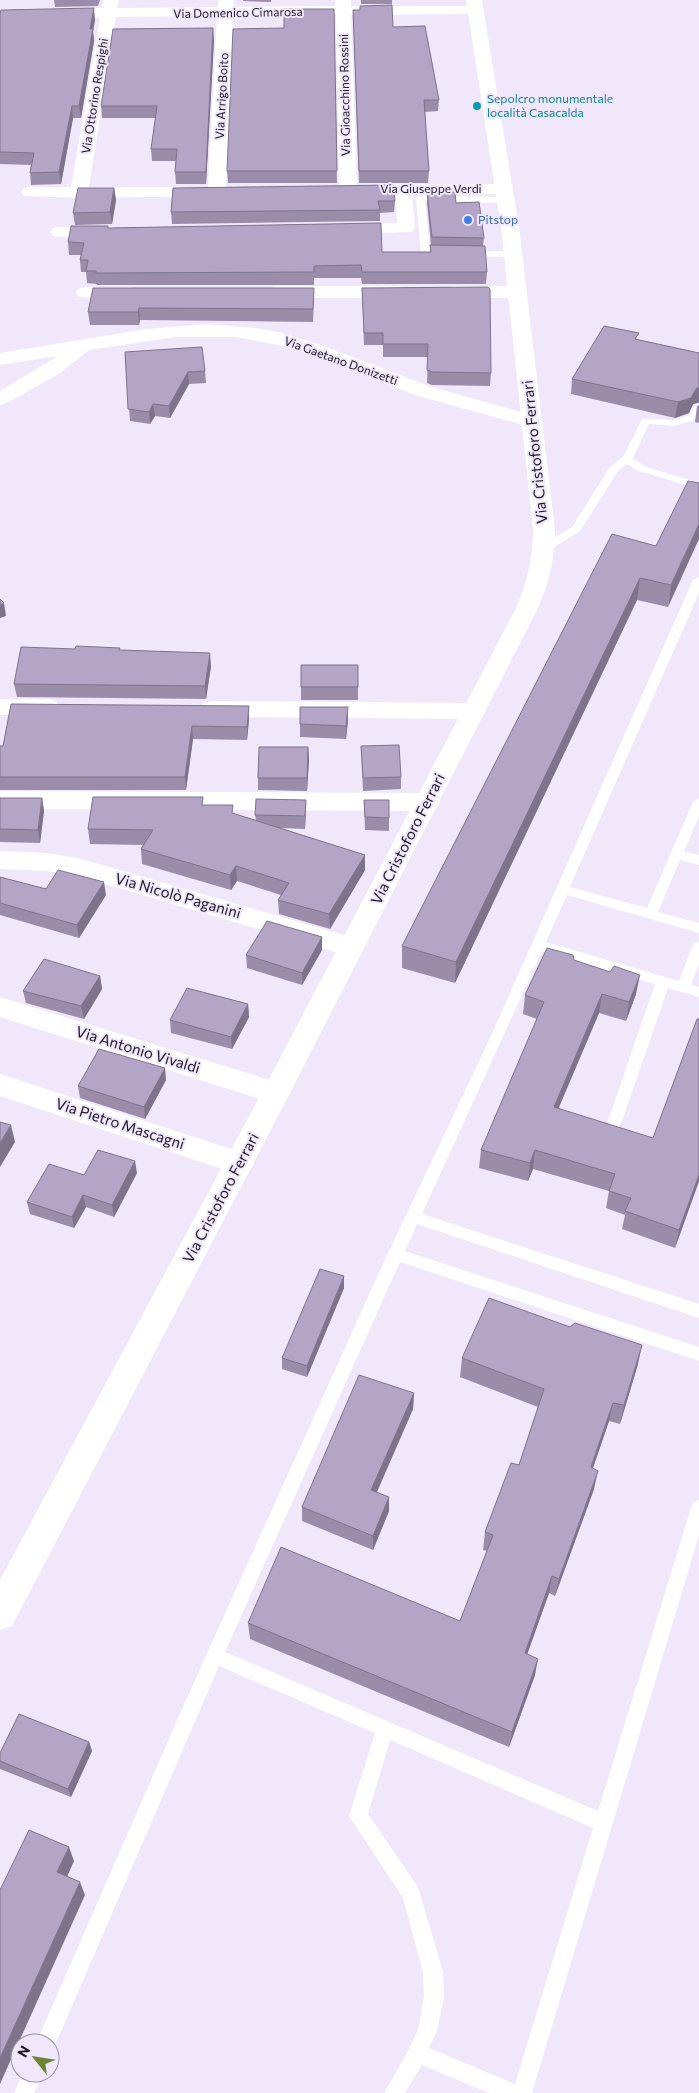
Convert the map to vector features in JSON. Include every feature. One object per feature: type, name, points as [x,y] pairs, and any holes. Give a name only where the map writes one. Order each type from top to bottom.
[{"type":"street","name":"Via Domenico Cimarosa","points":[[0,14],[109,7],[475,5]]},
{"type":"street","name":"Via Cristoforo Ferrari","points":[[0,1614],[240,1163],[428,802],[531,598],[540,575],[544,549],[544,530],[518,292],[475,5]]},
{"type":"street","name":"Via Gioacchino Rossini","points":[[343,6],[348,190]]},
{"type":"street","name":"Via Ottorino Respighi","points":[[79,193],[109,7]]},
{"type":"street","name":"Via Arrigo Boito","points":[[216,192],[226,7]]},
{"type":"street","name":"Via Giuseppe Verdi","points":[[329,190],[403,190],[504,194]]},
{"type":"street","points":[[327,229],[406,228],[403,190]]},
{"type":"street","points":[[30,192],[235,192]]},
{"type":"street","points":[[59,232],[129,231]]},
{"type":"street","points":[[85,293],[144,292]]},
{"type":"street","points":[[262,292],[518,292]]},
{"type":"street","name":"Via Gaetano Donizetti","points":[[0,359],[83,347],[147,334],[177,331],[218,330],[262,334],[318,350],[434,395],[531,421]]},
{"type":"street","points":[[0,399],[53,369],[83,347]]},
{"type":"street","points":[[0,707],[69,708]]},
{"type":"street","points":[[188,708],[474,711]]},
{"type":"street","points":[[0,800],[428,802]]},
{"type":"street","name":"Via Nicolò Paganini","points":[[0,860],[48,862],[78,867],[352,947]]},
{"type":"street","name":"Via Antonio Vivaldi","points":[[0,1008],[276,1093]]},
{"type":"street","name":"Via Pietro Mascagni","points":[[0,1086],[240,1163]]},
{"type":"lane","points":[[504,194],[420,198],[426,253],[512,254]]},
{"type":"lane","points":[[544,549],[576,529],[614,469],[627,459],[646,421],[674,423],[694,418],[699,407]]},
{"type":"lane","points":[[627,459],[640,468],[699,486]]},
{"type":"lane","points":[[50,2033],[215,1656],[396,1254],[497,1038],[699,580]]},
{"type":"lane","points":[[651,913],[678,855],[699,802]]},
{"type":"lane","points":[[678,855],[699,860]]},
{"type":"lane","points":[[562,889],[699,928]]},
{"type":"lane","points":[[538,945],[699,992]]},
{"type":"lane","points":[[683,988],[699,947]]},
{"type":"lane","points":[[615,1121],[663,982]]},
{"type":"lane","points":[[413,1217],[699,1311]]},
{"type":"lane","points":[[396,1254],[699,1354]]},
{"type":"lane","points":[[522,2093],[699,1508]]},
{"type":"lane","points":[[215,1656],[604,1823]]},
{"type":"lane","points":[[385,1729],[358,1816],[411,1894],[433,1972],[434,1997],[427,2031],[417,2053],[394,2093]]},
{"type":"lane","points":[[417,2053],[513,2093]]},
{"type":"building","points":[[392,5],[393,27],[425,26],[439,100],[424,100],[429,171],[359,171],[353,10],[360,10],[360,6]]},
{"type":"building","points":[[94,8],[90,29],[93,29],[79,106],[72,106],[59,172],[30,173],[34,153],[0,152],[1,10]]},
{"type":"building","points":[[284,9],[334,9],[337,171],[227,171],[233,29],[284,28]]},
{"type":"building","points":[[213,28],[206,172],[175,172],[177,149],[151,149],[157,106],[101,106],[113,29]]},
{"type":"building","points":[[393,185],[395,201],[378,201],[380,210],[171,212],[173,188]]},
{"type":"building","points":[[78,188],[114,188],[110,212],[73,213]]},
{"type":"building","points":[[427,192],[455,192],[456,203],[479,202],[484,238],[432,237]]},
{"type":"building","points":[[381,223],[382,252],[431,252],[430,245],[485,246],[487,272],[362,272],[361,265],[314,266],[314,272],[96,273],[96,271],[86,271],[88,260],[80,260],[84,243],[68,242],[71,226],[108,226],[108,228]]},
{"type":"building","points":[[488,287],[490,289],[491,373],[432,372],[427,370],[428,344],[383,344],[383,333],[364,333],[362,288]]},
{"type":"building","points":[[93,288],[314,288],[313,309],[139,308],[138,312],[88,312]]},
{"type":"building","points":[[604,326],[639,333],[635,339],[699,353],[699,387],[691,398],[678,402],[572,379]]},
{"type":"building","points":[[202,347],[205,371],[188,372],[169,406],[153,404],[149,412],[128,409],[125,352]]},
{"type":"building","points":[[688,481],[699,483],[699,524],[671,585],[640,578],[456,962],[402,946],[612,534],[656,546]]},
{"type":"building","points":[[76,646],[120,648],[119,650],[210,653],[205,686],[14,684],[21,647],[75,649]]},
{"type":"building","points":[[301,665],[358,665],[358,687],[301,687]]},
{"type":"building","points":[[11,704],[249,706],[247,727],[192,726],[185,777],[0,777],[0,746],[3,746]]},
{"type":"building","points":[[300,707],[348,707],[346,726],[300,724]]},
{"type":"building","points":[[399,745],[401,777],[363,778],[361,746]]},
{"type":"building","points":[[259,747],[308,747],[307,778],[258,778]]},
{"type":"building","points":[[93,797],[203,797],[202,805],[233,805],[232,813],[365,855],[329,914],[278,900],[289,883],[236,866],[230,875],[141,849],[153,830],[88,829]]},
{"type":"building","points":[[0,798],[42,798],[38,830],[0,829]]},
{"type":"building","points":[[256,799],[306,800],[305,816],[255,815]]},
{"type":"building","points":[[364,800],[389,800],[389,818],[365,817]]},
{"type":"building","points":[[58,870],[104,882],[77,925],[0,903],[0,877],[46,889]]},
{"type":"building","points":[[267,921],[322,937],[302,973],[246,955]]},
{"type":"building","points":[[547,948],[573,955],[574,960],[610,972],[614,966],[640,975],[629,1002],[602,994],[554,1107],[653,1138],[697,1019],[699,1019],[699,1175],[679,1230],[625,1211],[631,1198],[609,1191],[615,1174],[535,1150],[530,1163],[481,1150],[544,1002],[525,995]]},
{"type":"building","points":[[44,959],[100,976],[81,1006],[23,991]]},
{"type":"building","points":[[187,988],[248,1004],[231,1037],[170,1020]]},
{"type":"building","points":[[99,1049],[165,1068],[144,1107],[78,1086]]},
{"type":"building","points":[[0,1122],[11,1125],[0,1143]]},
{"type":"building","points":[[98,1150],[135,1161],[112,1205],[83,1195],[72,1217],[27,1202],[49,1164],[84,1175]]},
{"type":"building","points":[[320,1269],[344,1276],[307,1366],[282,1358]]},
{"type":"building","points":[[489,1298],[570,1327],[575,1323],[642,1345],[624,1405],[613,1403],[591,1467],[598,1471],[559,1579],[552,1576],[525,1653],[538,1659],[512,1732],[248,1623],[281,1547],[460,1621],[493,1535],[485,1532],[511,1463],[519,1465],[544,1389],[462,1358]]},
{"type":"building","points":[[359,1375],[414,1393],[371,1490],[389,1497],[373,1536],[302,1507]]},
{"type":"building","points":[[19,1714],[89,1742],[68,1789],[0,1761],[0,1753]]},
{"type":"building","points":[[29,1830],[69,1847],[57,1872],[80,1882],[0,2058],[0,1890]]},
{"type":"place","name":"Sepolcro monumentale località Casacalda","points":[[477,106]]},
{"type":"place","name":"Pitstop","points":[[468,220]]}]
